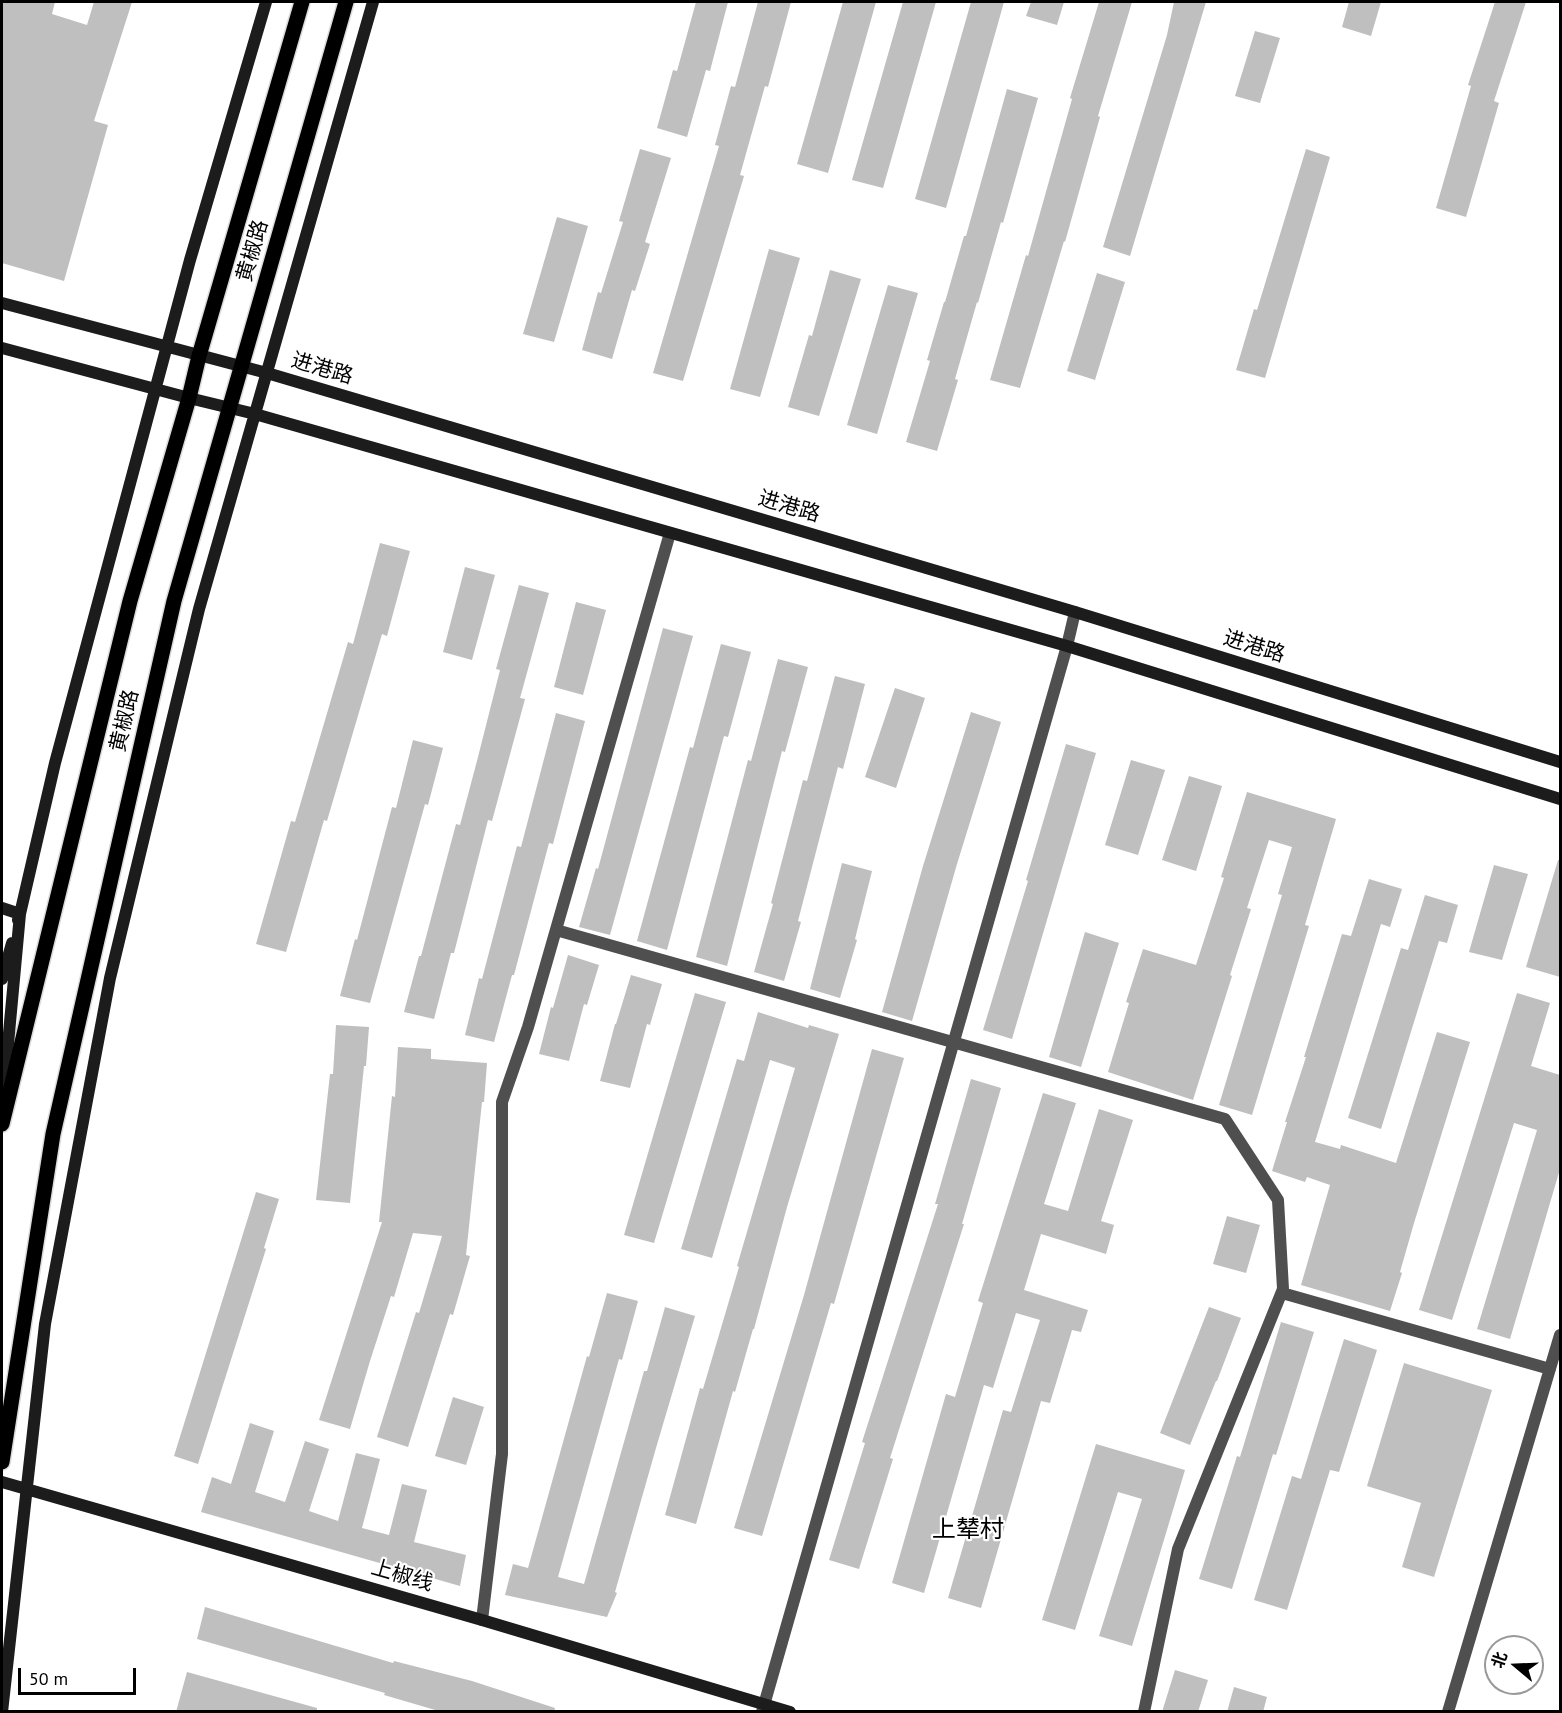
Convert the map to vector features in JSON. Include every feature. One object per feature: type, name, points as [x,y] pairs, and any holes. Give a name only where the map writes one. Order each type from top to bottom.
[{"type":"main road","points":[[2,979],[20,914],[55,763],[190,260],[266,2]]},
{"type":"main road","name":"黄椒路","points":[[2,1124],[130,601],[302,2]]},
{"type":"main road","name":"黄椒路","points":[[2,1462],[53,1134],[174,601],[346,2]]},
{"type":"main road","points":[[2,1712],[45,1324],[110,978],[199,609],[373,2]]},
{"type":"main road","name":"进港路","points":[[2,303],[267,373],[1075,612],[1560,762]]},
{"type":"main road","points":[[2,348],[255,414],[1067,646],[1560,799]]},
{"type":"main road","points":[[2,908],[20,914]]},
{"type":"main road","points":[[2,1113],[20,914]]},
{"type":"main road","name":"上椒线","points":[[2,1482],[482,1620],[763,1708],[790,1712]]},
{"type":"street","points":[[482,1620],[502,1454],[502,1102],[528,1026],[670,533]]},
{"type":"street","points":[[763,1708],[1075,612]]},
{"type":"street","points":[[556,930],[1225,1119],[1278,1200],[1283,1289],[1178,1549],[1144,1712]]},
{"type":"street","points":[[1282,1293],[1550,1369]]},
{"type":"street","points":[[1448,1712],[1560,1335]]},
{"type":"building","points":[[2,2],[55,2],[52,14],[87,25],[94,2],[132,2],[94,121],[108,125],[64,281],[2,263]]},
{"type":"building","points":[[696,2],[728,2],[710,71],[706,70],[687,137],[657,128],[673,70],[677,71]]},
{"type":"building","points":[[758,2],[791,2],[768,87],[765,86],[740,175],[744,176],[683,381],[653,373],[719,146],[715,145],[731,86],[735,87]]},
{"type":"building","points":[[843,2],[876,2],[828,173],[797,164]]},
{"type":"building","points":[[903,2],[936,2],[883,188],[852,180]]},
{"type":"building","points":[[971,2],[1004,2],[946,208],[915,199]]},
{"type":"building","points":[[1031,2],[1064,2],[1057,25],[1026,16]]},
{"type":"building","points":[[1099,2],[1132,2],[1098,116],[1100,117],[1065,242],[1020,388],[990,380],[1026,255],[1028,256],[1072,99],[1070,98]]},
{"type":"building","points":[[1174,2],[1206,2],[1130,256],[1103,247],[1167,35]]},
{"type":"building","points":[[1349,2],[1381,2],[1371,36],[1342,27]]},
{"type":"building","points":[[1495,2],[1526,2],[1494,101],[1499,103],[1466,217],[1436,208],[1471,86],[1468,85]]},
{"type":"building","points":[[1255,31],[1280,38],[1260,103],[1235,96]]},
{"type":"building","points":[[1007,89],[1038,98],[1003,223],[1001,222],[977,302],[955,379],[958,380],[937,451],[906,442],[930,361],[927,360],[964,236],[966,236]]},
{"type":"building","points":[[640,149],[671,158],[645,242],[650,244],[635,291],[632,290],[612,359],[582,350],[598,292],[601,293],[623,222],[619,221]]},
{"type":"building","points":[[1306,149],[1330,157],[1265,378],[1236,370],[1254,309],[1257,310]]},
{"type":"building","points":[[557,217],[588,226],[554,342],[523,334]]},
{"type":"building","points":[[769,249],[800,258],[760,397],[730,389]]},
{"type":"building","points":[[830,270],[861,279],[819,416],[788,407],[809,335],[812,336]]},
{"type":"building","points":[[1097,273],[1125,282],[1095,380],[1067,371]]},
{"type":"building","points":[[888,285],[918,293],[877,434],[847,425]]},
{"type":"building","points":[[380,543],[410,551],[387,636],[382,634],[286,952],[256,944],[291,821],[295,822],[348,642],[353,644]]},
{"type":"building","points":[[465,567],[495,575],[472,660],[443,652]]},
{"type":"building","points":[[519,585],[549,593],[520,698],[525,699],[492,821],[488,820],[454,953],[451,953],[434,1019],[404,1012],[456,824],[460,825],[500,670],[496,669]]},
{"type":"building","points":[[576,602],[606,610],[583,695],[554,687]]},
{"type":"building","points":[[663,628],[693,636],[610,935],[579,927],[596,868],[598,869]]},
{"type":"building","points":[[721,644],[751,652],[728,737],[724,736],[667,950],[637,941]]},
{"type":"building","points":[[778,659],[808,667],[785,752],[782,751],[727,966],[696,957],[748,760],[751,761]]},
{"type":"building","points":[[835,676],[865,684],[843,769],[838,767],[798,921],[801,922],[784,981],[754,972],[803,780],[807,781]]},
{"type":"building","points":[[895,688],[925,698],[896,788],[865,777]]},
{"type":"building","points":[[971,712],[1001,722],[912,1021],[882,1012],[923,866]]},
{"type":"building","points":[[556,713],[585,721],[553,844],[549,843],[494,1042],[465,1035],[517,846],[521,847]]},
{"type":"building","points":[[413,740],[443,748],[428,805],[425,804],[370,1003],[340,996],[392,807],[396,808]]},
{"type":"building","points":[[1066,744],[1096,753],[1012,1039],[983,1030]]},
{"type":"building","points":[[1131,760],[1165,770],[1138,855],[1105,845]]},
{"type":"building","points":[[1189,776],[1222,786],[1196,871],[1162,860]]},
{"type":"building","points":[[1247,792],[1336,819],[1305,925],[1309,926],[1252,1115],[1219,1105],[1282,895],[1278,894],[1292,847],[1269,840],[1247,908],[1251,909],[1230,975],[1232,976],[1193,1100],[1108,1072],[1129,1003],[1126,1002],[1143,949],[1196,965],[1224,878],[1221,877]]},
{"type":"building","points":[[1558,860],[1560,860],[1560,977],[1526,967]]},
{"type":"building","points":[[842,863],[872,871],[855,939],[857,940],[840,998],[810,989]]},
{"type":"building","points":[[1494,865],[1528,874],[1502,960],[1469,952]]},
{"type":"building","points":[[1369,879],[1402,889],[1390,927],[1381,924],[1315,1142],[1340,1149],[1341,1145],[1396,1163],[1437,1032],[1470,1042],[1414,1223],[1390,1311],[1301,1285],[1330,1185],[1307,1177],[1305,1182],[1272,1171],[1342,934],[1351,936]]},
{"type":"building","points":[[1425,895],[1458,905],[1447,943],[1439,941],[1381,1129],[1348,1118],[1401,948],[1408,950]]},
{"type":"building","points":[[1085,932],[1119,943],[1081,1067],[1049,1057]]},
{"type":"building","points":[[568,955],[599,965],[587,1005],[584,1004],[569,1061],[539,1054]]},
{"type":"building","points":[[631,975],[662,984],[650,1025],[647,1024],[630,1088],[600,1081]]},
{"type":"building","points":[[695,993],[726,1002],[654,1243],[624,1235]]},
{"type":"building","points":[[1517,993],[1550,1003],[1531,1066],[1560,1075],[1560,1169],[1510,1339],[1477,1329],[1537,1130],[1514,1123],[1452,1320],[1419,1310]]},
{"type":"building","points":[[758,1012],[808,1028],[809,1025],[839,1034],[696,1524],[665,1515],[700,1388],[703,1389],[795,1068],[770,1060],[712,1258],[681,1249],[737,1059],[744,1061]]},
{"type":"building","points":[[336,1025],[369,1027],[350,1203],[316,1200],[330,1074],[333,1074]]},
{"type":"building","points":[[398,1047],[431,1049],[431,1059],[487,1063],[466,1255],[470,1256],[453,1315],[450,1314],[408,1447],[377,1437],[416,1312],[419,1313],[442,1236],[413,1233],[350,1429],[319,1420],[382,1222],[379,1222],[392,1096],[395,1097]]},
{"type":"building","points":[[872,1049],[904,1058],[834,1304],[831,1303],[762,1536],[734,1528],[804,1295]]},
{"type":"building","points":[[971,1079],[1001,1088],[962,1224],[964,1224],[890,1458],[893,1459],[859,1569],[829,1560],[865,1443],[862,1442],[938,1204],[935,1204]]},
{"type":"building","points":[[1043,1093],[1076,1103],[1044,1204],[1068,1211],[1099,1109],[1133,1120],[1101,1221],[1114,1225],[1106,1254],[1041,1234],[1024,1290],[1088,1310],[1081,1332],[1072,1330],[1050,1403],[1041,1401],[981,1608],[948,1598],[1003,1410],[1011,1412],[1040,1320],[1016,1313],[993,1388],[984,1385],[924,1593],[892,1583],[946,1394],[955,1397],[983,1303],[978,1301]]},
{"type":"building","points":[[256,1192],[279,1199],[264,1248],[266,1249],[198,1464],[174,1456]]},
{"type":"building","points":[[1227,1216],[1260,1225],[1246,1273],[1213,1264]]},
{"type":"building","points":[[607,1293],[638,1301],[622,1360],[619,1359],[558,1577],[584,1584],[644,1371],[647,1371],[665,1307],[695,1316],[615,1592],[617,1593],[607,1617],[505,1595],[513,1564],[528,1568],[587,1356],[589,1357]]},
{"type":"building","points":[[1209,1307],[1241,1318],[1190,1445],[1160,1433]]},
{"type":"building","points":[[1281,1322],[1314,1332],[1276,1455],[1273,1454],[1232,1589],[1199,1579],[1237,1456],[1240,1457]]},
{"type":"building","points":[[1344,1339],[1377,1350],[1339,1472],[1330,1470],[1287,1610],[1254,1600],[1292,1476],[1301,1479]]},
{"type":"building","points":[[1404,1363],[1492,1390],[1434,1577],[1402,1567],[1421,1503],[1367,1486]]},
{"type":"building","points":[[453,1397],[484,1407],[466,1465],[435,1456]]},
{"type":"building","points":[[250,1423],[274,1431],[255,1492],[285,1502],[305,1441],[329,1449],[309,1511],[338,1521],[356,1453],[380,1459],[362,1528],[389,1535],[402,1484],[427,1490],[414,1542],[466,1555],[460,1586],[201,1512],[212,1477],[231,1484]]},
{"type":"building","points":[[1096,1444],[1185,1470],[1132,1646],[1099,1636],[1142,1499],[1118,1492],[1075,1630],[1042,1620]]},
{"type":"building","points":[[205,1607],[393,1663],[394,1661],[472,1681],[555,1708],[554,1712],[442,1712],[384,1695],[385,1693],[197,1639]]},
{"type":"building","points":[[1175,1670],[1208,1680],[1198,1712],[1162,1712]]},
{"type":"building","points":[[187,1672],[317,1708],[317,1712],[176,1712]]},
{"type":"building","points":[[1234,1687],[1267,1697],[1263,1712],[1227,1712]]},
{"type":"district","name":"上辇村","points":[[968,1530]]}]
